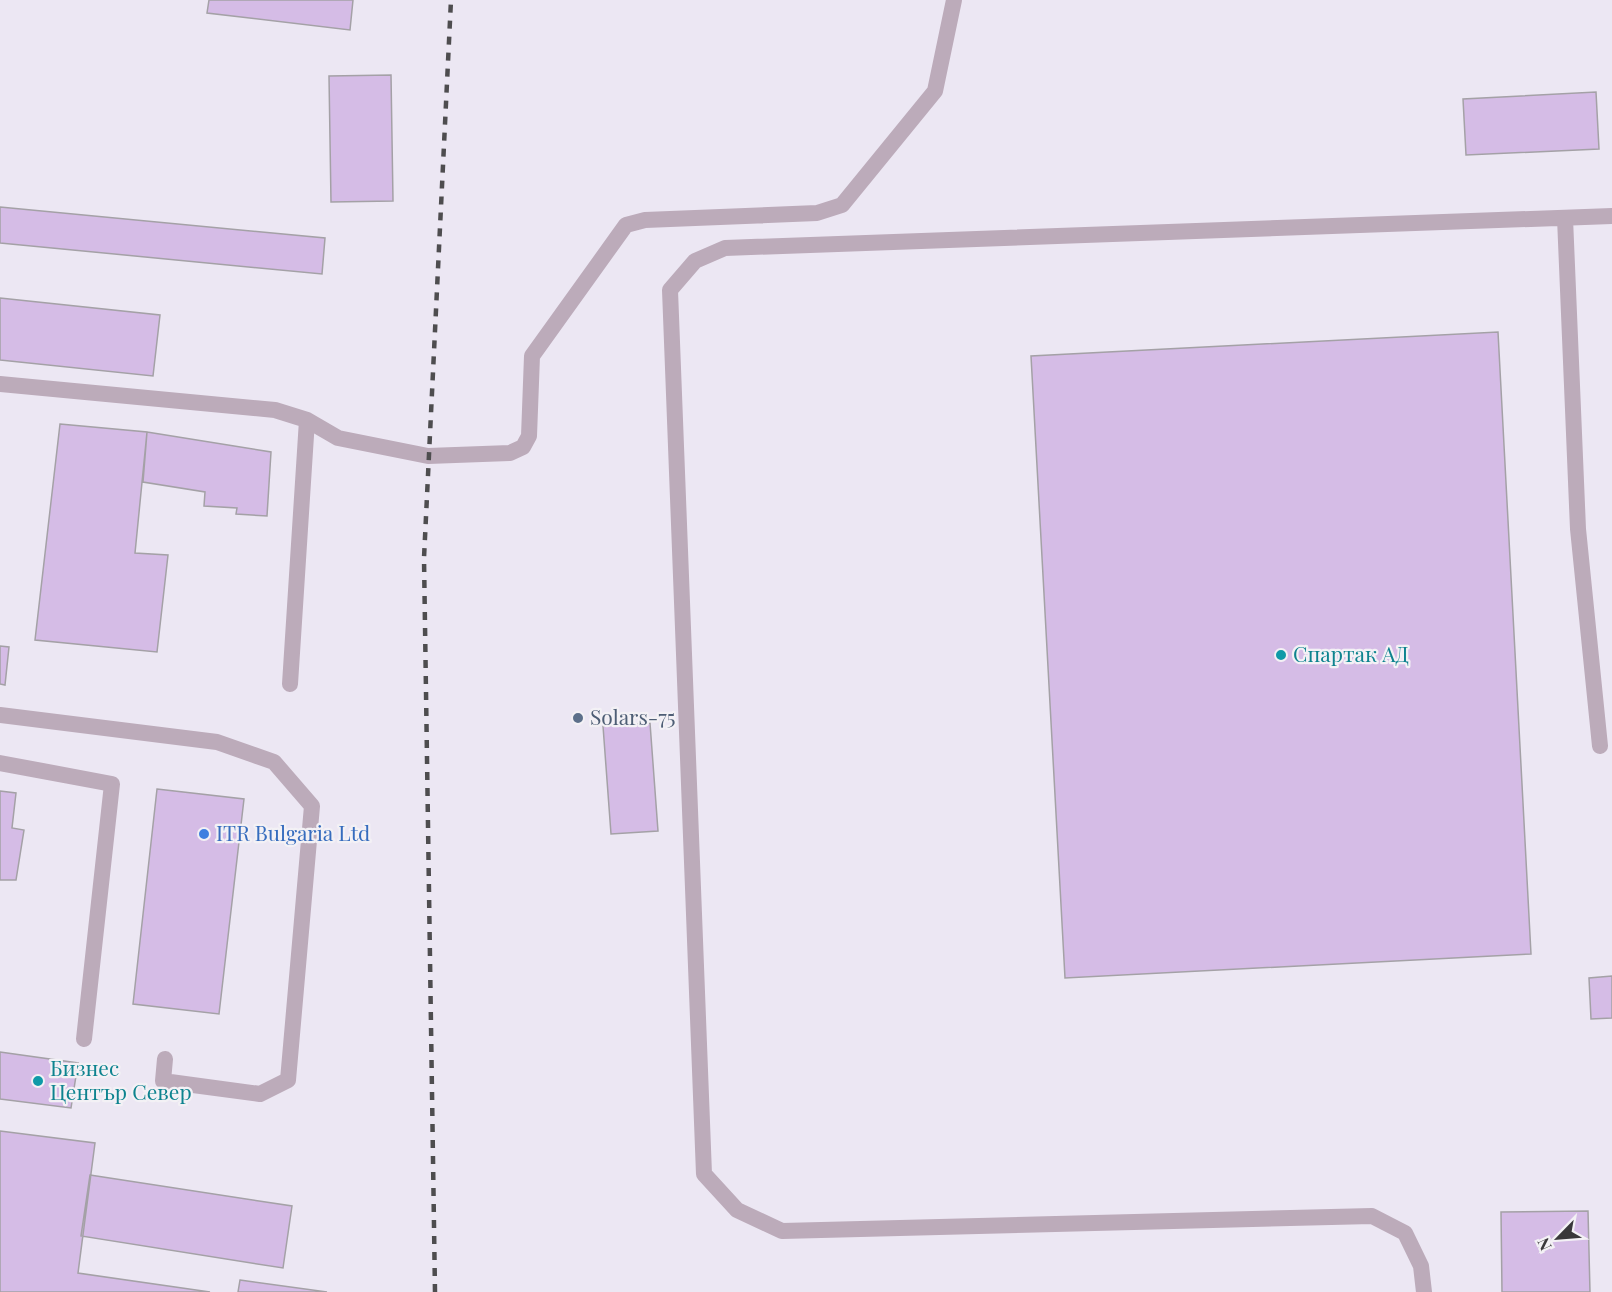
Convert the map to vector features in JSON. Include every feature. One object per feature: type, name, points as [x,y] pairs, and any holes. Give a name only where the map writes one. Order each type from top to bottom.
[{"type":"lane","points":[[0,384],[275,410],[307,420],[338,438],[428,456],[510,453],[523,447],[529,436],[532,356],[626,225],[645,220],[817,213],[842,205],[935,91],[954,0]]},
{"type":"lane","points":[[1424,1292],[1421,1266],[1405,1233],[1372,1216],[782,1231],[737,1210],[704,1174],[670,290],[695,261],[725,248],[1612,216]]},
{"type":"lane","points":[[1565,218],[1578,530],[1600,746]]},
{"type":"lane","points":[[290,684],[307,420]]},
{"type":"lane","points":[[0,715],[217,742],[274,762],[312,806],[288,1080],[260,1094],[163,1081],[165,1059]]},
{"type":"lane","points":[[0,763],[112,784],[84,1039]]},
{"type":"shaded area","points":[[0,0],[1612,0],[1612,1292],[0,1292]]},
{"type":"building","points":[[209,0],[353,0],[350,30],[207,13]]},
{"type":"building","points":[[391,75],[393,201],[331,202],[329,76]]},
{"type":"building","points":[[1596,92],[1599,149],[1466,155],[1463,99]]},
{"type":"building","points":[[0,207],[325,238],[322,274],[0,243]]},
{"type":"building","points":[[0,298],[160,315],[153,376],[0,360]]},
{"type":"building","name":"Спартак АД","points":[[1498,332],[1531,954],[1065,978],[1031,356]]},
{"type":"building","points":[[60,424],[147,432],[135,553],[168,555],[157,652],[35,640]]},
{"type":"building","points":[[147,432],[271,452],[267,516],[236,514],[237,508],[204,506],[205,492],[143,482]]},
{"type":"building","points":[[0,646],[9,647],[5,685],[0,684]]},
{"type":"building","points":[[650,723],[658,831],[611,834],[603,726]]},
{"type":"building","points":[[157,789],[244,799],[219,1014],[133,1004]]},
{"type":"building","points":[[0,791],[16,793],[12,828],[24,830],[16,880],[0,880]]},
{"type":"building","points":[[1612,976],[1612,1018],[1591,1019],[1589,978]]},
{"type":"building","name":"Бизнес Център Север","points":[[0,1052],[78,1063],[71,1108],[0,1099]]},
{"type":"building","points":[[0,1131],[95,1143],[78,1273],[210,1292],[0,1292]]},
{"type":"building","points":[[90,1175],[292,1206],[283,1268],[81,1236]]},
{"type":"building","points":[[1588,1211],[1590,1292],[1502,1292],[1501,1212]]},
{"type":"building","points":[[240,1280],[327,1292],[238,1292]]},
{"type":"railway","points":[[435,1292],[424,558],[451,0]]},
{"type":"place","name":"Спартак АД","points":[[1281,655]]},
{"type":"place","name":"Solars-75","points":[[578,718]]},
{"type":"place","name":"ITR Bulgaria Ltd","points":[[204,834]]},
{"type":"place","name":"Бизнес Център Север","points":[[38,1081]]}]
